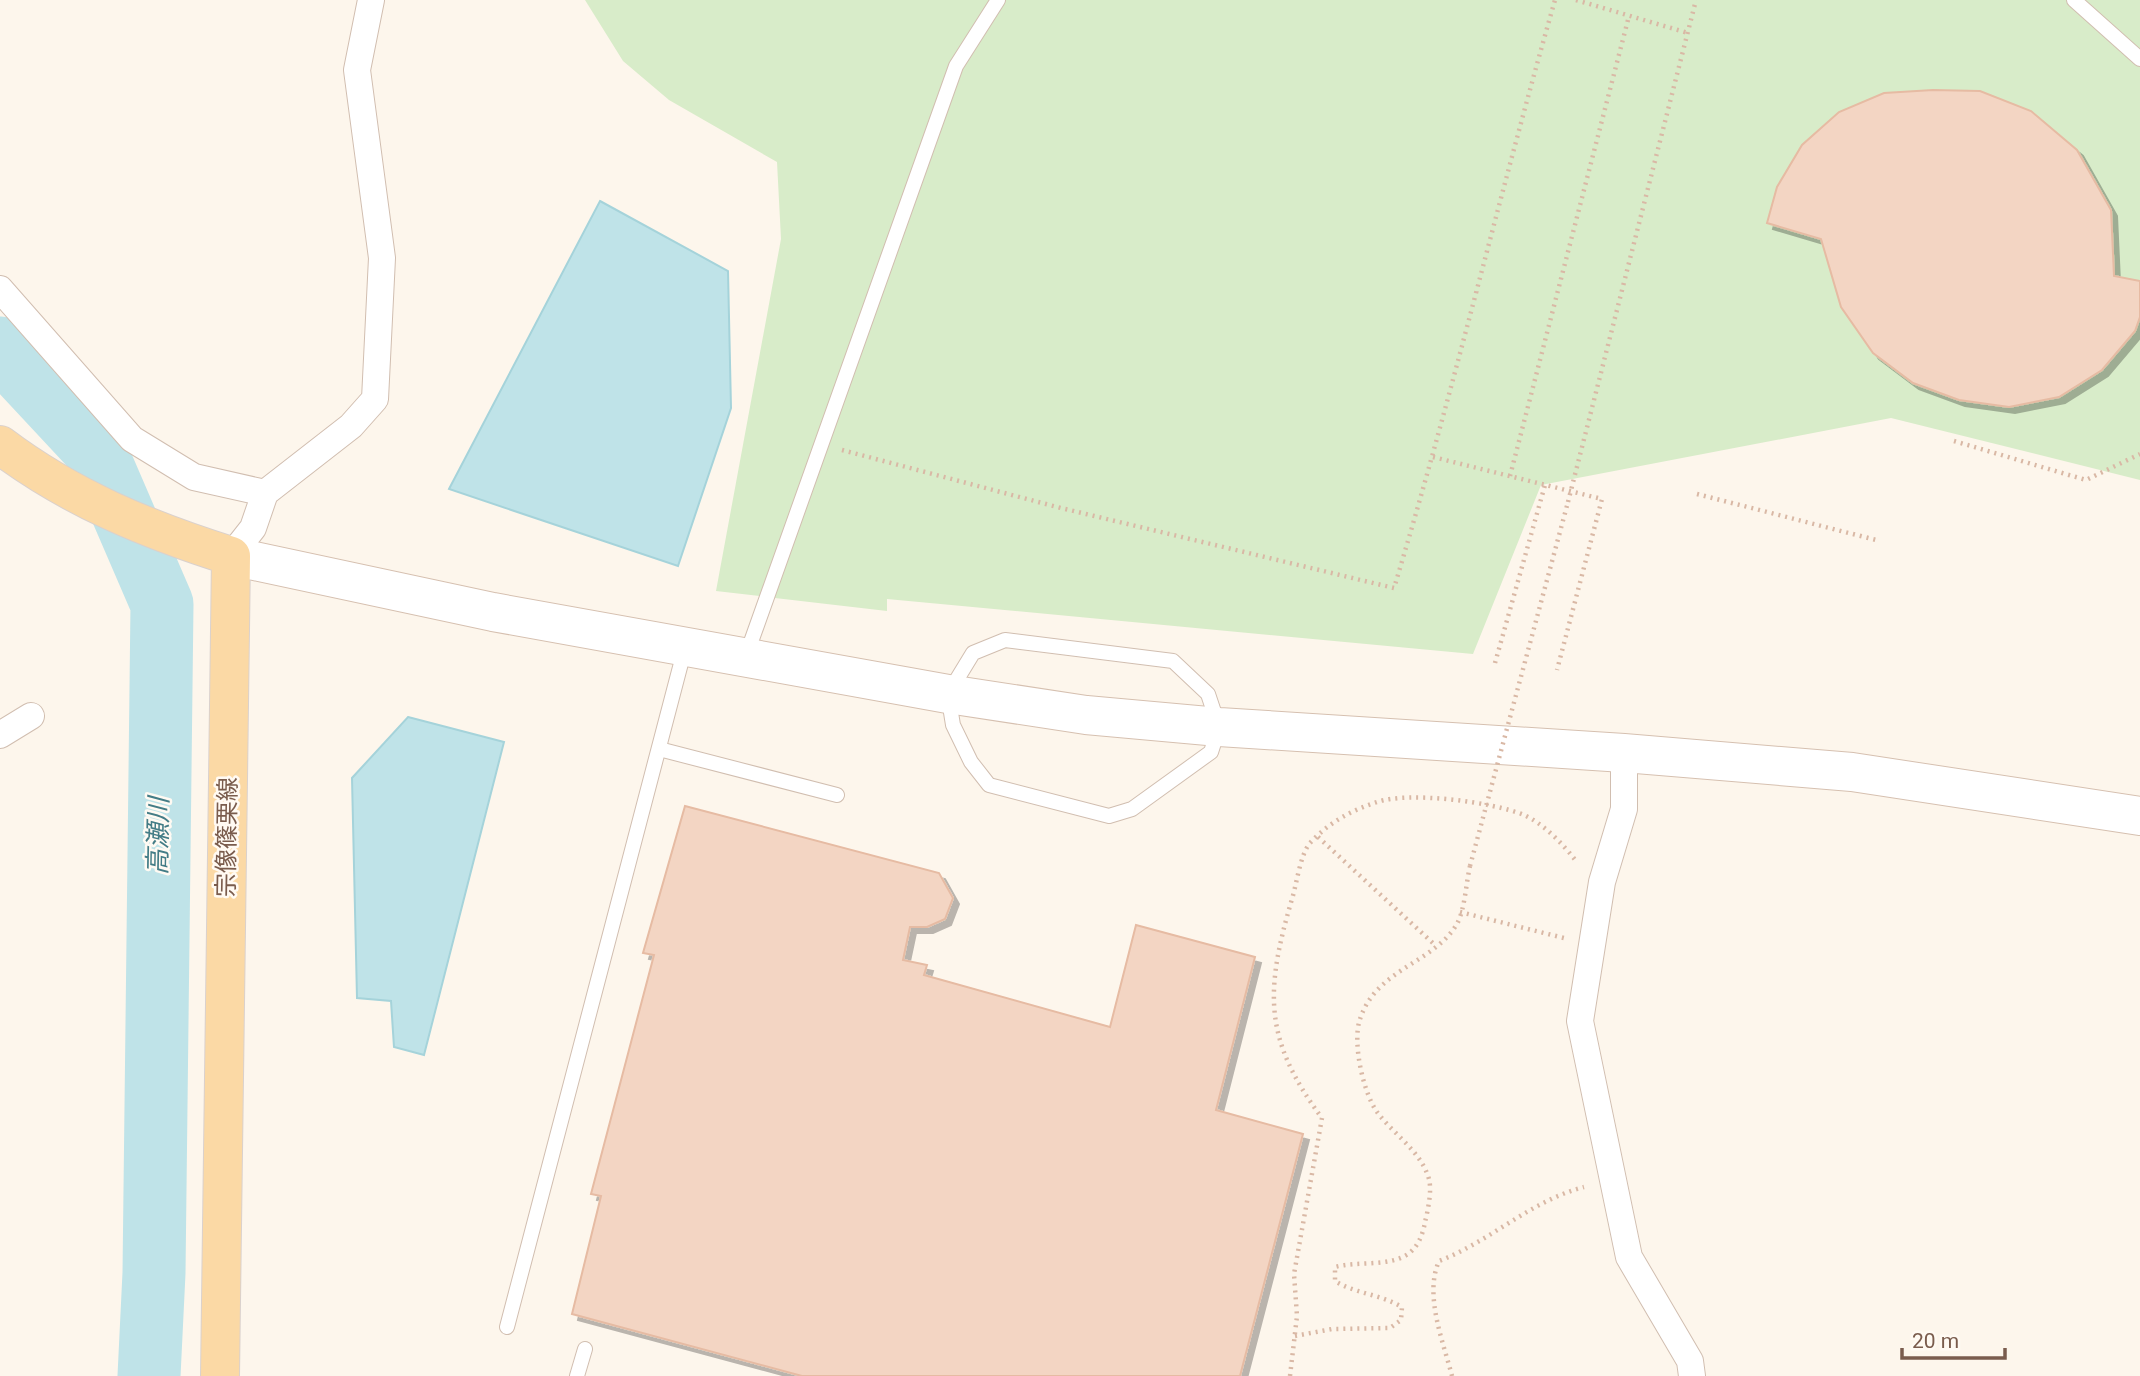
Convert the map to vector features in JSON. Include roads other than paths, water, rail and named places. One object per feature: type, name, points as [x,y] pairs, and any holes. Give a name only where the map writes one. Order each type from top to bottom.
[{"type":"main road","points":[[0,446],[31,469],[104,509],[173,538],[231,556]]},
{"type":"main road","name":"宗像篠栗線","points":[[220,1376],[231,556]]},
{"type":"street","points":[[370,0],[357,70],[382,258],[375,399],[351,426],[265,493],[253,528],[231,556],[493,612],[948,694],[1086,715],[1219,727],[1624,752],[1852,772],[2140,817]]},
{"type":"street","points":[[0,289],[132,439],[194,477],[265,493]]},
{"type":"street","points":[[0,735],[31,716]]},
{"type":"street","points":[[1624,752],[1624,809],[1600,894],[1580,1021],[1629,1257],[1690,1361],[1692,1376]]},
{"type":"lane","points":[[746,657],[956,66],[998,0]]},
{"type":"lane","points":[[2074,0],[2140,59]]},
{"type":"lane","points":[[1005,640],[1031,643],[1174,661],[1208,694],[1219,727],[1211,752],[1132,809],[1109,816],[989,785],[971,762],[953,725],[948,694],[973,653],[1005,640]]},
{"type":"lane","points":[[507,1327],[685,647]]},
{"type":"lane","points":[[659,749],[837,795]]},
{"type":"lane","points":[[577,1376],[584,1349]]},
{"type":"water","points":[[600,201],[728,271],[731,408],[678,566],[449,489]]},
{"type":"water","points":[[408,717],[504,742],[424,1055],[394,1047],[391,1001],[357,998],[352,778]]},
{"type":"waterway","name":"高瀬川","points":[[0,348],[96,451],[162,604],[154,1273],[149,1376]]}]
